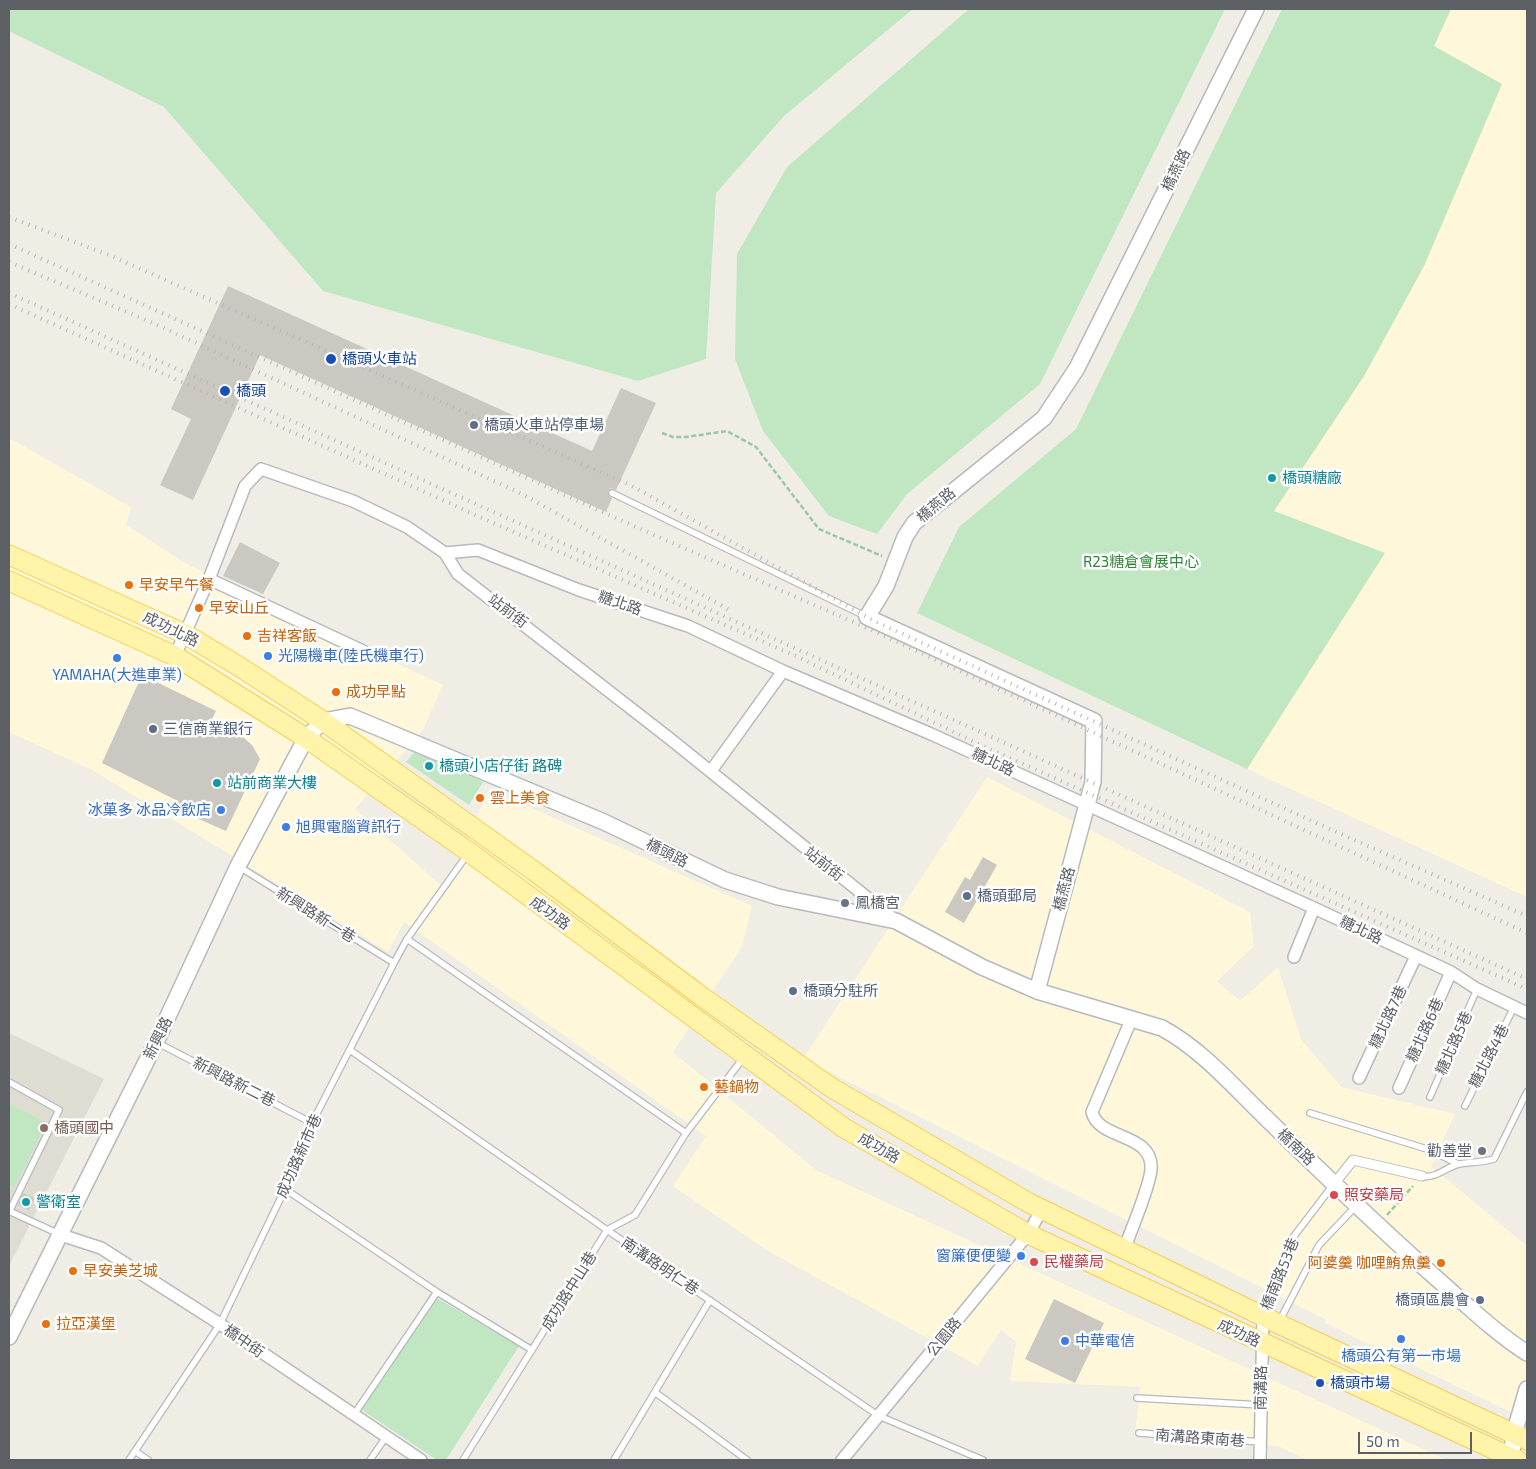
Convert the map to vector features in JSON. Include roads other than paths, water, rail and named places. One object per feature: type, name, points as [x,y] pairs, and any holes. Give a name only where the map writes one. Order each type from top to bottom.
[{"type":"main road","name":"成功北路","points":[[9,556],[186,634],[323,721]]},
{"type":"main road","name":"成功北路","points":[[9,582],[175,656],[306,738]]},
{"type":"main road","name":"成功路","points":[[323,721],[526,866],[701,996],[832,1088],[1042,1211],[1521,1437]]},
{"type":"main road","name":"成功路","points":[[306,738],[469,852],[844,1128],[1028,1234],[1513,1459]]},
{"type":"street","name":"橋燕路","points":[[1038,991],[1093,782],[1094,721],[867,617],[886,586],[895,561],[914,523],[1044,418],[1060,398],[1077,368],[1256,9]]},
{"type":"street","name":"站前街","points":[[175,656],[209,580],[245,486],[261,469],[352,501],[407,527],[445,553],[458,574],[711,771],[749,804],[896,921]]},
{"type":"street","name":"糖北路","points":[[445,553],[478,550],[580,590],[688,626],[783,671],[931,734],[1314,908],[1451,972],[1477,989],[1527,1013]]},
{"type":"street","points":[[209,580],[363,651]]},
{"type":"street","points":[[711,771],[783,671]]},
{"type":"street","name":"橋頭路","points":[[323,721],[350,716],[604,822],[725,880],[778,898],[896,921],[982,967],[1038,991]]},
{"type":"street","points":[[306,738],[323,721]]},
{"type":"street","name":"新興路","points":[[9,1336],[156,1042],[238,866],[306,738]]},
{"type":"street","points":[[1294,957],[1314,908]]},
{"type":"street","name":"糖北路7巷","points":[[1359,1078],[1416,956]]},
{"type":"street","name":"糖北路6巷","points":[[1399,1088],[1451,972]]},
{"type":"street","name":"橋南路","points":[[1038,991],[1162,1028],[1178,1037],[1378,1226],[1506,1340],[1527,1353]]},
{"type":"street","points":[[1124,1250],[1151,1170],[1148,1155],[1138,1143],[1099,1124],[1092,1112],[1131,1020]]},
{"type":"street","points":[[1334,1184],[1353,1160],[1422,1176]]},
{"type":"street","name":"公園路","points":[[842,1460],[1028,1234],[1042,1211]]},
{"type":"street","name":"橋中街","points":[[61,1234],[101,1248],[220,1324],[353,1416],[421,1460]]},
{"type":"street","name":"南溝路","points":[[1260,1460],[1262,1344],[1270,1320]]},
{"type":"street","points":[[1513,1459],[1521,1437],[1527,1388]]},
{"type":"lane","points":[[612,493],[867,617]]},
{"type":"lane","name":"成功路新市巷","points":[[129,1460],[220,1324],[285,1189],[312,1123],[394,963],[407,939],[469,852]]},
{"type":"lane","name":"新興路新一巷","points":[[238,866],[394,963]]},
{"type":"lane","points":[[407,939],[686,1134]]},
{"type":"lane","name":"糖北路5巷","points":[[1430,1097],[1477,989]]},
{"type":"lane","name":"糖北路4巷","points":[[1465,1106],[1514,1007]]},
{"type":"lane","name":"新興路新二巷","points":[[156,1042],[312,1123]]},
{"type":"lane","name":"南溝路明仁巷","points":[[350,1050],[607,1230],[879,1416],[983,1460]]},
{"type":"lane","points":[[607,1230],[635,1216],[686,1134],[745,1056]]},
{"type":"lane","points":[[9,1082],[59,1110],[9,1211],[61,1234]]},
{"type":"lane","points":[[1422,1176],[1428,1177],[1458,1164],[1478,1164],[1494,1159],[1527,1092]]},
{"type":"lane","points":[[1310,1113],[1430,1150],[1458,1164]]},
{"type":"lane","name":"橋南路53巷","points":[[1270,1320],[1291,1240],[1314,1207],[1334,1184]]},
{"type":"lane","points":[[285,1189],[437,1292],[532,1350]]},
{"type":"lane","points":[[1270,1320],[1319,1245],[1356,1206]]},
{"type":"lane","name":"成功路中山巷","points":[[463,1460],[607,1230]]},
{"type":"lane","points":[[353,1416],[437,1292]]},
{"type":"lane","points":[[614,1460],[656,1393],[710,1300]]},
{"type":"lane","points":[[656,1393],[746,1460]]},
{"type":"lane","points":[[1137,1398],[1261,1405]]},
{"type":"lane","name":"南溝路東南巷","points":[[1139,1433],[1260,1442]]},
{"type":"lane","points":[[370,1460],[386,1437]]},
{"type":"lane","points":[[135,1451],[148,1460]]},
{"type":"railway","points":[[9,217],[109,255],[632,486],[872,620],[1334,831],[1527,916]]},
{"type":"railway","points":[[9,244],[629,524],[867,628],[1527,933]]},
{"type":"railway","points":[[9,262],[153,323],[522,494],[733,612]]},
{"type":"railway","points":[[9,293],[1527,979]]},
{"type":"railway","points":[[9,304],[491,522],[798,657],[985,747],[1527,989]]},
{"type":"place","name":"橋頭火車站","points":[[331,359]]},
{"type":"place","name":"橋頭","points":[[225,391]]},
{"type":"place","name":"橋頭火車站停車場","points":[[474,425]]},
{"type":"place","name":"橋頭糖廠","points":[[1272,478]]},
{"type":"place","name":"早安早午餐","points":[[129,585]]},
{"type":"place","name":"早安山丘","points":[[199,608]]},
{"type":"place","name":"吉祥客飯","points":[[247,636]]},
{"type":"place","name":"光陽機車(陸氏機車行)","points":[[268,656]]},
{"type":"place","name":"YAMAHA(大進車業)","points":[[117,658]]},
{"type":"place","name":"成功早點","points":[[336,692]]},
{"type":"place","name":"三信商業銀行","points":[[153,729]]},
{"type":"place","name":"橋頭小店仔街 路碑","points":[[429,766]]},
{"type":"place","name":"站前商業大樓","points":[[217,783]]},
{"type":"place","name":"雲上美食","points":[[480,798]]},
{"type":"place","name":"冰菓多 冰品冷飲店","points":[[221,810]]},
{"type":"place","name":"旭興電腦資訊行","points":[[286,827]]},
{"type":"place","name":"橋頭郵局","points":[[967,896]]},
{"type":"place","name":"鳳橋宮","points":[[845,903]]},
{"type":"place","name":"橋頭分駐所","points":[[793,991]]},
{"type":"place","name":"藝鍋物","points":[[704,1087]]},
{"type":"place","name":"橋頭國中","points":[[44,1128]]},
{"type":"place","name":"勸善堂","points":[[1482,1151]]},
{"type":"place","name":"照安藥局","points":[[1334,1195]]},
{"type":"place","name":"警衛室","points":[[26,1202]]},
{"type":"place","name":"窗簾便便變","points":[[1021,1256]]},
{"type":"place","name":"民權藥局","points":[[1034,1262]]},
{"type":"place","name":"阿婆羹 咖哩鮪魚羹","points":[[1441,1263]]},
{"type":"place","name":"早安美芝城","points":[[73,1271]]},
{"type":"place","name":"橋頭區農會","points":[[1480,1300]]},
{"type":"place","name":"拉亞漢堡","points":[[46,1324]]},
{"type":"place","name":"橋頭公有第一市場","points":[[1401,1339]]},
{"type":"place","name":"中華電信","points":[[1065,1341]]},
{"type":"place","name":"橋頭市場","points":[[1320,1383]]},
{"type":"park label","name":"R23糖倉會展中心","points":[[1141,562]]}]
